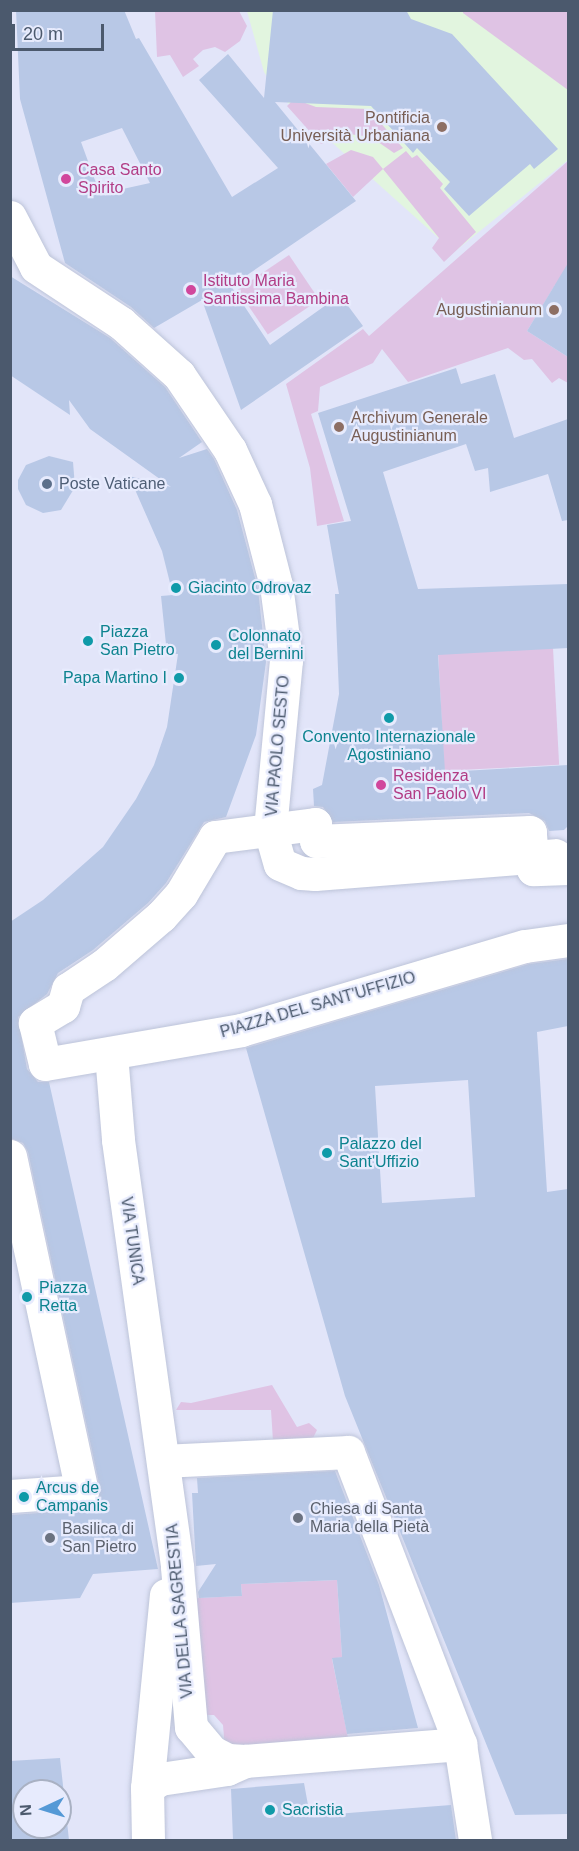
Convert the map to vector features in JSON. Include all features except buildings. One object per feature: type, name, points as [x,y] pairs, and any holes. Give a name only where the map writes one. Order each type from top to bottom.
[{"type":"street","name":"VIA PAOLO SESTO","points":[[10,217],[28,256],[36,267],[154,349],[179,375],[230,450],[255,504],[276,585],[286,660],[270,830],[280,864],[300,873],[315,874],[532,856]]},
{"type":"street","name":"PIAZZA DEL SANT'UFFIZIO","points":[[532,856],[530,832],[316,842],[315,824],[215,837],[181,894],[161,916],[104,965],[68,989],[63,1006],[35,1023],[45,1064],[241,1030],[525,946],[568,940]]},
{"type":"street","points":[[568,854],[532,856],[533,869],[568,868]]},
{"type":"street","name":"VIA TUNICA","points":[[111,1054],[118,1140],[159,1428]]},
{"type":"street","points":[[10,1156],[82,1491],[10,1497]]},
{"type":"street","name":"VIA DELLA SAGRESTIA","points":[[159,1428],[177,1567],[191,1727],[212,1752],[228,1760],[245,1761]]},
{"type":"street","points":[[163,1461],[348,1452],[460,1744],[475,1840]]},
{"type":"street","points":[[147,1816],[165,1598],[177,1567]]},
{"type":"street","points":[[147,1816],[160,1779],[227,1769],[245,1761],[460,1744]]},
{"type":"shaded area","points":[[155,11],[239,11],[247,26],[240,41],[225,52],[215,47],[203,50],[193,59],[199,66],[183,77],[170,55],[157,57]]},
{"type":"shaded area","name":"Pontificia Università Urbaniana","points":[[247,11],[568,11],[568,160],[454,252],[279,95],[264,72]]},
{"type":"shaded area","points":[[463,11],[568,11],[568,90],[463,13]]},
{"type":"shaded area","points":[[294,99],[316,107],[368,109],[403,148],[394,153],[371,137],[349,134],[321,144],[287,106]]},
{"type":"shaded area","points":[[351,150],[373,157],[383,169],[353,197],[326,164]]},
{"type":"shaded area","points":[[406,151],[412,158],[417,155],[443,184],[440,188],[476,232],[444,262],[432,248],[439,238],[383,169]]},
{"type":"shaded area","points":[[568,161],[568,292],[555,285],[527,331],[568,357],[568,383],[559,378],[552,383],[532,359],[524,360],[508,348],[408,382],[382,349],[373,363],[320,387],[318,411],[311,414],[344,521],[317,526],[310,468],[286,384],[363,329],[369,336]]},
{"type":"shaded area","points":[[289,255],[319,300],[268,334],[238,290]]},
{"type":"shaded area","points":[[553,648],[559,765],[444,771],[438,654]]},
{"type":"shaded area","points":[[272,1385],[297,1427],[309,1423],[317,1430],[313,1438],[273,1441],[271,1410],[176,1410],[181,1402],[191,1403]]},
{"type":"shaded area","points":[[337,1580],[342,1657],[332,1659],[348,1738],[225,1749],[223,1725],[214,1715],[204,1715],[197,1598],[242,1596],[241,1584]]},
{"type":"place","name":"Pontificia Università Urbaniana","points":[[442,127]]},
{"type":"place","name":"Casa Santo Spirito","points":[[66,179]]},
{"type":"place","name":"Istituto Maria Santissima Bambina","points":[[191,290]]},
{"type":"place","name":"Augustinianum","points":[[554,310]]},
{"type":"place","name":"Archivum Generale Augustinianum","points":[[339,427]]},
{"type":"place","name":"Poste Vaticane","points":[[47,484]]},
{"type":"place","name":"Giacinto Odrovaz","points":[[176,588]]},
{"type":"place","name":"Piazza San Pietro","points":[[88,641]]},
{"type":"place","name":"Colonnato del Bernini","points":[[216,645]]},
{"type":"place","name":"Papa Martino I","points":[[179,678]]},
{"type":"place","name":"Convento Internazionale Agostiniano","points":[[389,718]]},
{"type":"place","name":"Residenza San Paolo VI","points":[[381,785]]},
{"type":"place","name":"Palazzo del Sant'Uffizio","points":[[327,1153]]},
{"type":"place","name":"Piazza Retta","points":[[27,1297]]},
{"type":"place","name":"Arcus de Campanis","points":[[24,1497]]},
{"type":"place","name":"Chiesa di Santa Maria della Pietà","points":[[298,1518]]},
{"type":"place","name":"Basilica di San Pietro","points":[[50,1538]]},
{"type":"place","name":"Sacristia","points":[[270,1810]]}]
